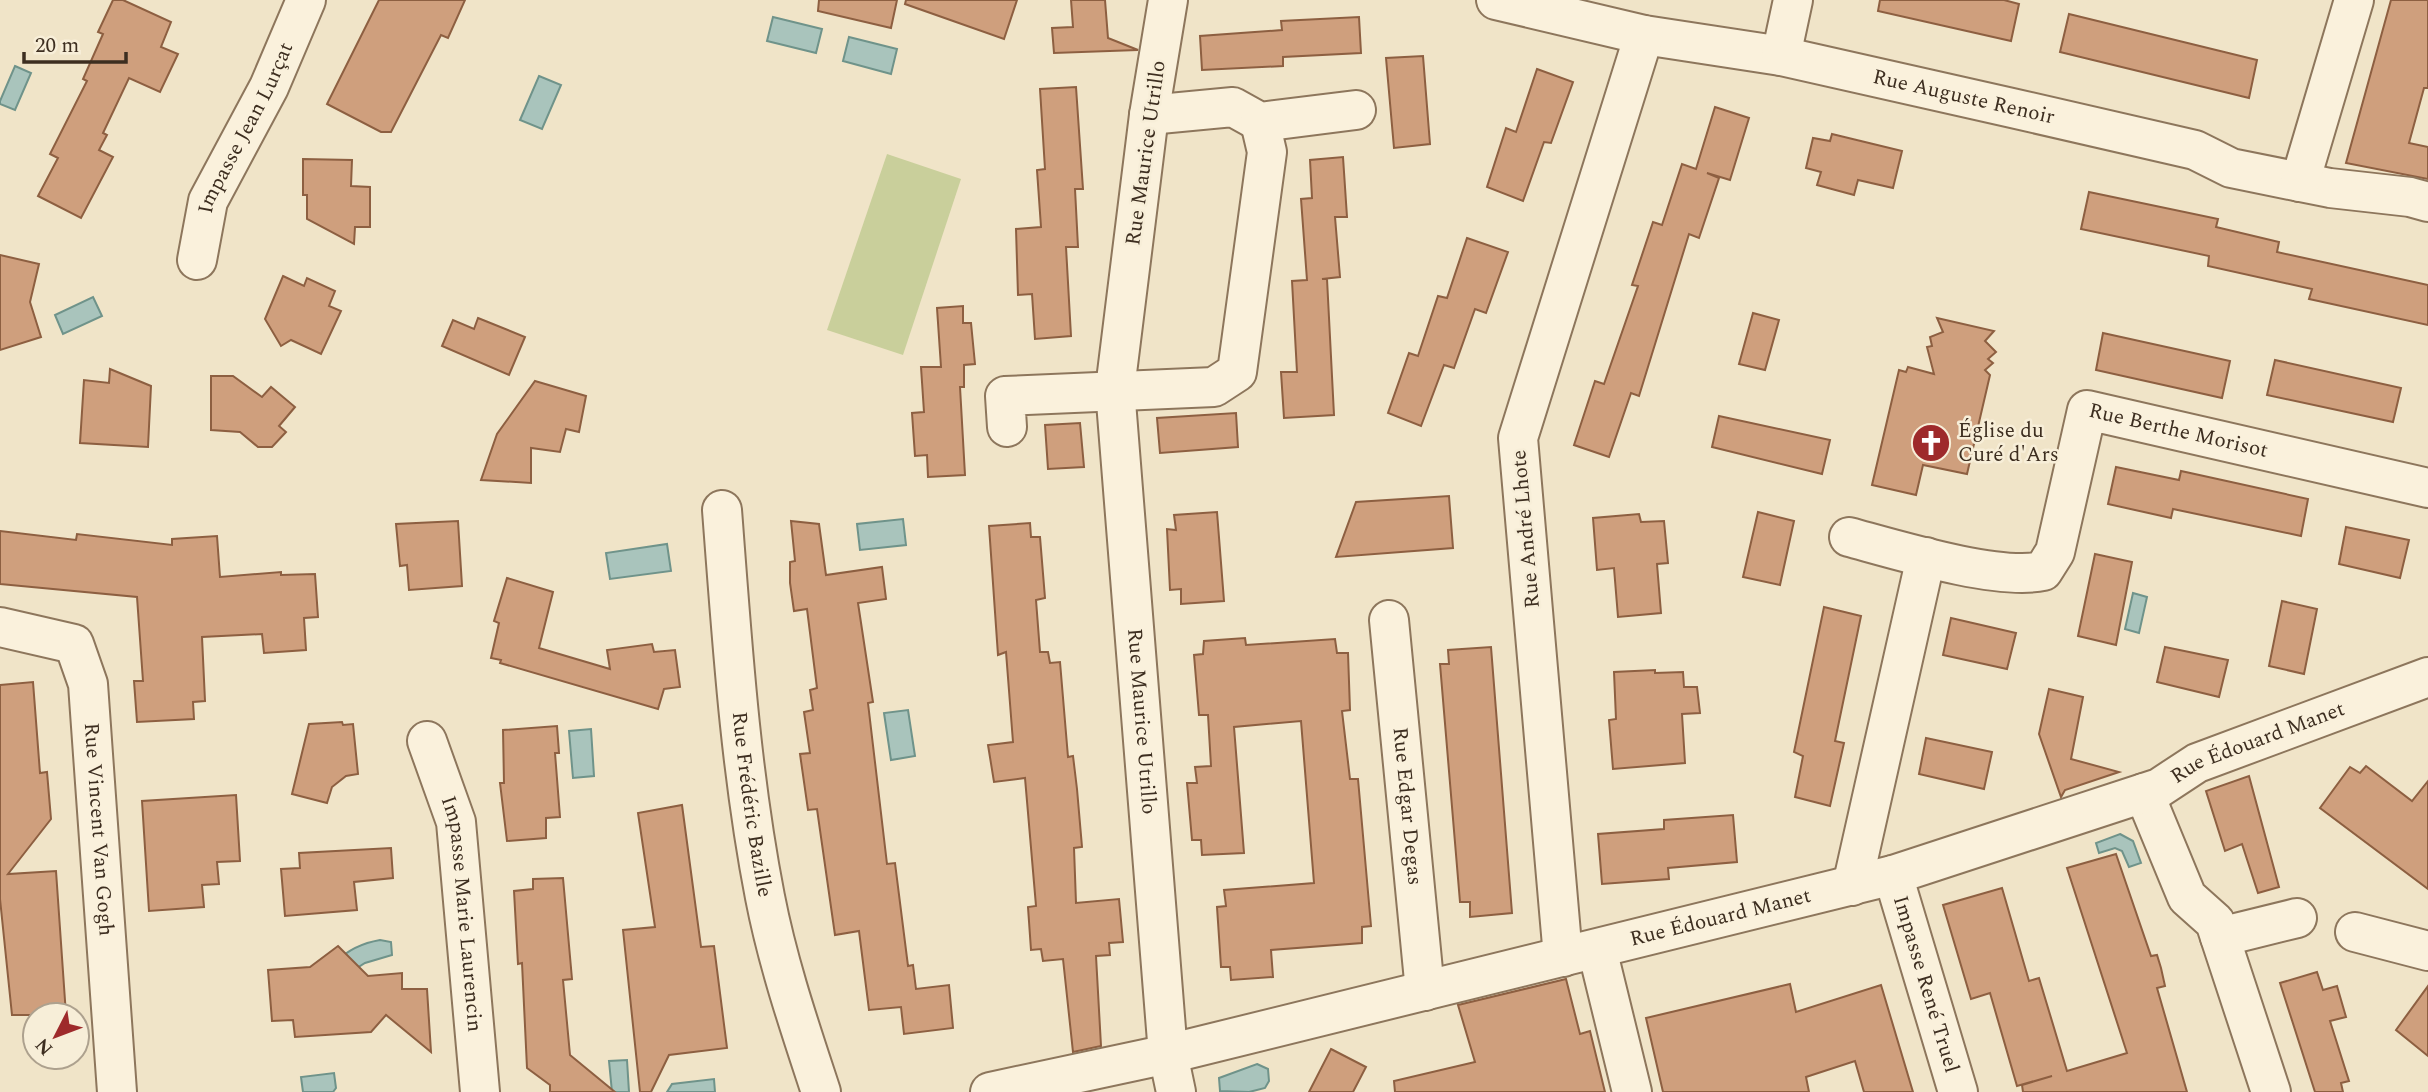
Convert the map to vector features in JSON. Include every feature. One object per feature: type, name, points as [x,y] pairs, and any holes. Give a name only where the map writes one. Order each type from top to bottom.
[{"type":"street","name":"Impasse Jean Lurçat","points":[[197,260],[208,201],[269,87],[306,0]]},
{"type":"street","name":"Rue Maurice Utrillo","points":[[1168,0],[1149,115],[1115,389],[1168,1054],[1176,1092]]},
{"type":"street","name":"Rue Auguste Renoir","points":[[1496,0],[1644,35],[1781,56],[2195,150],[2231,168],[2428,202]]},
{"type":"street","points":[[1781,56],[1793,0]]},
{"type":"street","points":[[2300,182],[2354,0]]},
{"type":"street","name":"Rue André Lhote","points":[[1632,1092],[1580,953],[1518,438],[1644,35]]},
{"type":"street","points":[[1149,115],[1233,107],[1260,122],[1356,110]]},
{"type":"street","points":[[1007,428],[1005,396],[1115,389],[1214,387],[1237,372],[1267,152],[1260,122]]},
{"type":"street","name":"Rue Berthe Morisot","points":[[1849,537],[1926,557],[2024,575],[2043,571],[2055,552],[2087,410],[2428,488]]},
{"type":"street","name":"Rue Frédéric Bazille","points":[[722,510],[738,726],[765,897],[784,977],[821,1092]]},
{"type":"street","points":[[1852,886],[1926,557]]},
{"type":"street","name":"Rue Edgar Degas","points":[[1389,620],[1425,991]]},
{"type":"street","name":"Rue Vincent Van Gogh","points":[[0,627],[74,644],[88,684],[117,1092]]},
{"type":"street","name":"Rue Édouard Manet","points":[[990,1092],[1168,1054],[1893,875],[2159,788],[2197,764],[2428,677]]},
{"type":"street","name":"Impasse Marie Laurencin","points":[[427,741],[456,822],[480,1092]]},
{"type":"street","points":[[2144,793],[2187,897],[2215,922],[2271,1092]]},
{"type":"street","name":"Impasse René Truel","points":[[1893,875],[1958,1092]]},
{"type":"street","points":[[2220,937],[2297,918]]},
{"type":"street","points":[[2355,932],[2428,951]]},
{"type":"green space","points":[[887,154],[961,179],[903,355],[827,330]]},
{"type":"water","points":[[773,17],[822,29],[816,53],[767,41]]},
{"type":"water","points":[[849,37],[897,49],[891,74],[843,61]]},
{"type":"water","points":[[15,66],[31,73],[15,110],[0,104],[0,101]]},
{"type":"water","points":[[539,76],[561,85],[542,129],[520,120]]},
{"type":"water","points":[[93,297],[102,316],[63,334],[55,315]]},
{"type":"water","points":[[903,519],[906,545],[860,550],[857,524]]},
{"type":"water","points":[[667,544],[671,571],[610,579],[606,553]]},
{"type":"water","points":[[2133,593],[2147,597],[2139,633],[2125,629]]},
{"type":"water","points":[[908,710],[915,756],[891,760],[884,713]]},
{"type":"water","points":[[591,729],[594,776],[573,778],[569,731]]},
{"type":"water","points":[[2120,834],[2133,841],[2141,863],[2129,867],[2122,851],[2115,848],[2099,853],[2096,843]]},
{"type":"water","points":[[380,940],[391,942],[392,955],[365,963],[349,973],[337,961],[357,947]]},
{"type":"water","points":[[627,1060],[629,1092],[612,1092],[609,1061]]},
{"type":"water","points":[[1257,1064],[1268,1069],[1269,1081],[1265,1088],[1249,1092],[1220,1091],[1219,1078]]},
{"type":"water","points":[[334,1073],[336,1088],[333,1092],[303,1092],[301,1077]]},
{"type":"water","points":[[714,1079],[715,1092],[667,1092],[672,1084]]},
{"type":"building","points":[[113,0],[123,0],[171,22],[161,47],[178,54],[160,92],[129,78],[103,133],[107,135],[99,150],[113,157],[81,218],[38,196],[58,158],[50,154],[87,81],[83,79],[103,34],[98,32]]},
{"type":"building","points":[[379,0],[465,0],[448,38],[441,35],[391,132],[381,132],[327,104]]},
{"type":"building","points":[[819,0],[897,0],[891,28],[818,11]]},
{"type":"building","points":[[906,0],[1017,0],[1004,39],[905,4]]},
{"type":"building","points":[[1071,0],[1105,0],[1108,38],[1138,50],[1054,53],[1052,28],[1073,27]]},
{"type":"building","points":[[1880,0],[2004,0],[2019,4],[2011,41],[1878,11]]},
{"type":"building","points":[[2391,0],[2428,0],[2428,88],[2424,88],[2409,143],[2428,147],[2428,179],[2346,163]]},
{"type":"building","points":[[2069,14],[2257,60],[2249,98],[2060,52]]},
{"type":"building","points":[[1359,17],[1361,53],[1283,57],[1283,66],[1202,70],[1200,36],[1282,30],[1281,21]]},
{"type":"building","points":[[1423,56],[1430,144],[1394,148],[1386,58]]},
{"type":"building","points":[[1537,69],[1573,82],[1551,143],[1544,142],[1523,201],[1487,187],[1506,128],[1516,132]]},
{"type":"building","points":[[1076,87],[1083,189],[1075,189],[1078,247],[1066,247],[1071,336],[1035,339],[1032,294],[1018,295],[1016,229],[1041,227],[1037,170],[1045,169],[1040,89]]},
{"type":"building","points":[[1715,107],[1749,118],[1730,180],[1707,173],[1719,178],[1699,238],[1689,234],[1639,396],[1631,393],[1609,457],[1574,445],[1595,381],[1604,384],[1638,286],[1632,285],[1653,222],[1662,225],[1682,164],[1696,169]]},
{"type":"building","points":[[1832,134],[1902,151],[1893,188],[1858,180],[1854,195],[1817,185],[1821,172],[1806,168],[1813,138],[1830,141]]},
{"type":"building","points":[[1343,157],[1347,217],[1335,217],[1340,277],[1322,279],[1327,279],[1334,415],[1284,418],[1281,372],[1297,372],[1292,281],[1307,280],[1301,199],[1312,198],[1310,160]]},
{"type":"building","points":[[303,159],[352,160],[351,186],[370,187],[370,227],[355,227],[354,244],[307,219],[307,195],[303,195]]},
{"type":"building","points":[[2089,192],[2218,219],[2216,227],[2279,242],[2277,252],[2428,285],[2428,325],[2309,299],[2312,289],[2208,266],[2209,256],[2081,229]]},
{"type":"building","points":[[1467,238],[1508,252],[1486,313],[1475,309],[1454,368],[1444,365],[1421,426],[1388,413],[1409,353],[1418,356],[1438,296],[1447,298]]},
{"type":"building","points":[[0,255],[39,264],[30,302],[41,337],[0,350]]},
{"type":"building","points":[[283,276],[304,286],[307,278],[335,291],[329,306],[341,311],[321,354],[291,340],[281,346],[265,319]]},
{"type":"building","points":[[963,306],[963,323],[971,323],[975,364],[964,365],[964,387],[960,387],[965,475],[928,477],[927,455],[915,456],[912,413],[924,412],[921,367],[941,367],[937,308]]},
{"type":"building","points":[[1753,313],[1779,320],[1765,370],[1739,364]]},
{"type":"building","points":[[478,318],[525,337],[509,375],[442,346],[453,320],[474,329]]},
{"type":"building","name":"Église du Curé d'Ars","points":[[1937,318],[1994,331],[1985,341],[1996,352],[1988,359],[1993,363],[1985,370],[1990,375],[1967,474],[1923,465],[1916,495],[1872,485],[1899,370],[1906,372],[1908,367],[1934,374],[1927,347],[1932,346],[1930,337],[1943,332]]},
{"type":"building","points":[[2103,333],[2230,361],[2222,398],[2096,370]]},
{"type":"building","points":[[2275,360],[2401,388],[2393,422],[2267,395]]},
{"type":"building","points":[[110,369],[151,386],[148,447],[80,443],[84,380],[109,383]]},
{"type":"building","points":[[211,376],[233,376],[262,397],[271,387],[295,407],[279,426],[286,432],[272,447],[258,447],[240,432],[211,430]]},
{"type":"building","points":[[535,381],[586,396],[579,432],[566,429],[560,452],[531,448],[531,483],[481,480],[497,434]]},
{"type":"building","points":[[1236,413],[1238,447],[1160,453],[1157,418]]},
{"type":"building","points":[[1719,416],[1830,440],[1822,474],[1712,447]]},
{"type":"building","points":[[1080,423],[1084,467],[1048,469],[1045,425]]},
{"type":"building","points":[[2116,467],[2179,480],[2181,471],[2308,499],[2301,536],[2173,509],[2171,518],[2108,504]]},
{"type":"building","points":[[1449,496],[1453,548],[1336,557],[1356,502]]},
{"type":"building","points":[[1217,512],[1224,601],[1181,604],[1181,589],[1170,590],[1167,529],[1176,530],[1174,515]]},
{"type":"building","points":[[1758,512],[1794,521],[1780,585],[1743,577]]},
{"type":"building","points":[[1639,514],[1641,522],[1664,521],[1668,563],[1657,564],[1661,613],[1618,617],[1614,568],[1597,570],[1593,518]]},
{"type":"building","points":[[458,521],[462,586],[409,590],[407,565],[400,566],[396,524]]},
{"type":"building","points":[[791,521],[819,524],[826,575],[882,567],[886,599],[858,603],[873,702],[868,703],[887,864],[895,863],[908,966],[913,965],[916,989],[949,985],[953,1028],[904,1034],[901,1007],[869,1010],[859,931],[835,935],[817,809],[808,810],[800,754],[810,753],[804,712],[813,710],[810,690],[817,688],[807,609],[794,611],[790,583],[790,562],[795,561]]},
{"type":"building","points":[[1030,523],[1031,537],[1040,537],[1045,598],[1036,600],[1040,652],[1048,652],[1050,663],[1060,662],[1068,757],[1073,756],[1077,789],[1082,847],[1074,848],[1076,903],[1119,899],[1123,942],[1109,943],[1110,955],[1096,956],[1101,1046],[1073,1052],[1063,959],[1043,961],[1041,949],[1031,950],[1028,907],[1036,906],[1025,778],[994,782],[988,745],[1013,742],[1006,652],[998,655],[989,526]]},
{"type":"building","points":[[2346,527],[2409,540],[2400,578],[2339,564]]},
{"type":"building","points":[[0,531],[76,540],[77,534],[172,545],[172,539],[217,536],[220,577],[281,572],[281,575],[315,574],[318,617],[304,618],[306,650],[264,653],[262,634],[202,637],[205,701],[193,702],[194,719],[137,722],[134,681],[143,681],[137,597],[0,584]]},
{"type":"building","points":[[2095,554],[2132,562],[2116,645],[2078,636]]},
{"type":"building","points":[[507,578],[553,592],[539,648],[610,669],[607,650],[652,644],[654,652],[675,650],[680,687],[664,689],[658,709],[500,663],[501,660],[491,658],[499,623],[494,621]]},
{"type":"building","points":[[2282,601],[2317,609],[2304,674],[2269,666]]},
{"type":"building","points":[[1824,607],[1861,616],[1835,741],[1844,743],[1830,806],[1795,797],[1803,756],[1794,752]]},
{"type":"building","points":[[1951,618],[2016,633],[2007,669],[1943,655]]},
{"type":"building","points":[[1245,638],[1246,645],[1335,639],[1337,653],[1348,653],[1350,710],[1342,711],[1350,779],[1358,779],[1371,926],[1362,927],[1362,943],[1271,950],[1273,977],[1231,980],[1230,967],[1221,967],[1217,907],[1226,906],[1224,890],[1314,883],[1301,721],[1234,727],[1244,853],[1202,855],[1201,840],[1192,840],[1187,783],[1197,783],[1195,767],[1211,766],[1208,715],[1199,715],[1194,655],[1203,654],[1204,641]]},
{"type":"building","points":[[1491,647],[1512,913],[1470,917],[1470,902],[1460,902],[1440,664],[1449,664],[1448,650]]},
{"type":"building","points":[[2165,647],[2228,660],[2219,697],[2157,682]]},
{"type":"building","points":[[1655,670],[1655,673],[1683,672],[1684,687],[1697,687],[1700,713],[1682,714],[1685,763],[1613,769],[1609,720],[1616,719],[1614,672]]},
{"type":"building","points":[[33,682],[40,773],[47,772],[51,819],[8,874],[56,871],[65,1001],[21,1001],[21,1015],[12,1015],[0,899],[0,685]]},
{"type":"building","points":[[2049,689],[2083,697],[2071,759],[2119,772],[2065,790],[2061,797],[2039,734]]},
{"type":"building","points":[[342,722],[343,725],[353,724],[358,774],[346,776],[332,787],[327,803],[292,794],[309,724]]},
{"type":"building","points":[[557,726],[559,753],[555,753],[560,817],[546,818],[546,838],[507,841],[500,783],[504,783],[503,730]]},
{"type":"building","points":[[1926,738],[1992,752],[1984,789],[1919,774]]},
{"type":"building","points":[[2366,766],[2412,801],[2428,781],[2428,889],[2320,808],[2350,767],[2360,773]]},
{"type":"building","points":[[2249,776],[2279,887],[2258,893],[2242,844],[2225,851],[2206,791]]},
{"type":"building","points":[[236,795],[240,861],[217,862],[219,884],[202,885],[204,907],[149,911],[142,801]]},
{"type":"building","points":[[682,805],[701,947],[714,946],[727,1048],[669,1055],[651,1092],[640,1092],[623,930],[655,927],[638,813]]},
{"type":"building","points":[[1733,815],[1737,862],[1668,868],[1669,879],[1602,884],[1598,834],[1664,829],[1664,820]]},
{"type":"building","points":[[391,848],[393,878],[354,882],[357,910],[285,916],[281,869],[300,868],[299,853]]},
{"type":"building","points":[[2116,854],[2151,956],[2157,955],[2161,968],[2165,986],[2157,988],[2187,1092],[2023,1092],[2022,1085],[2052,1076],[2017,1086],[1990,993],[1971,999],[1943,905],[2002,888],[2029,981],[2039,978],[2067,1071],[2127,1053],[2067,868]]},
{"type":"building","points":[[563,878],[572,979],[563,980],[570,1055],[615,1092],[550,1092],[550,1085],[527,1068],[522,963],[518,964],[514,891],[533,889],[533,879]]},
{"type":"building","points":[[338,946],[368,976],[402,973],[402,989],[427,989],[431,1052],[386,1015],[371,1032],[295,1037],[293,1020],[272,1021],[268,970],[310,967]]},
{"type":"building","points":[[2317,972],[2323,990],[2337,986],[2346,1017],[2330,1021],[2349,1081],[2341,1083],[2343,1092],[2315,1092],[2280,983]]},
{"type":"building","points":[[1566,979],[1580,1034],[1590,1031],[1605,1092],[1395,1092],[1394,1081],[1475,1062],[1458,1005]]},
{"type":"building","points":[[1790,984],[1796,1012],[1881,985],[1913,1092],[1864,1092],[1855,1061],[1806,1077],[1809,1092],[1663,1092],[1646,1018]]},
{"type":"building","points":[[2428,986],[2428,1056],[2396,1030]]},
{"type":"building","points":[[1331,1049],[1366,1067],[1353,1092],[1309,1092]]},
{"type":"place","name":"Église du Curé d'Ars","points":[[1931,443]]}]
